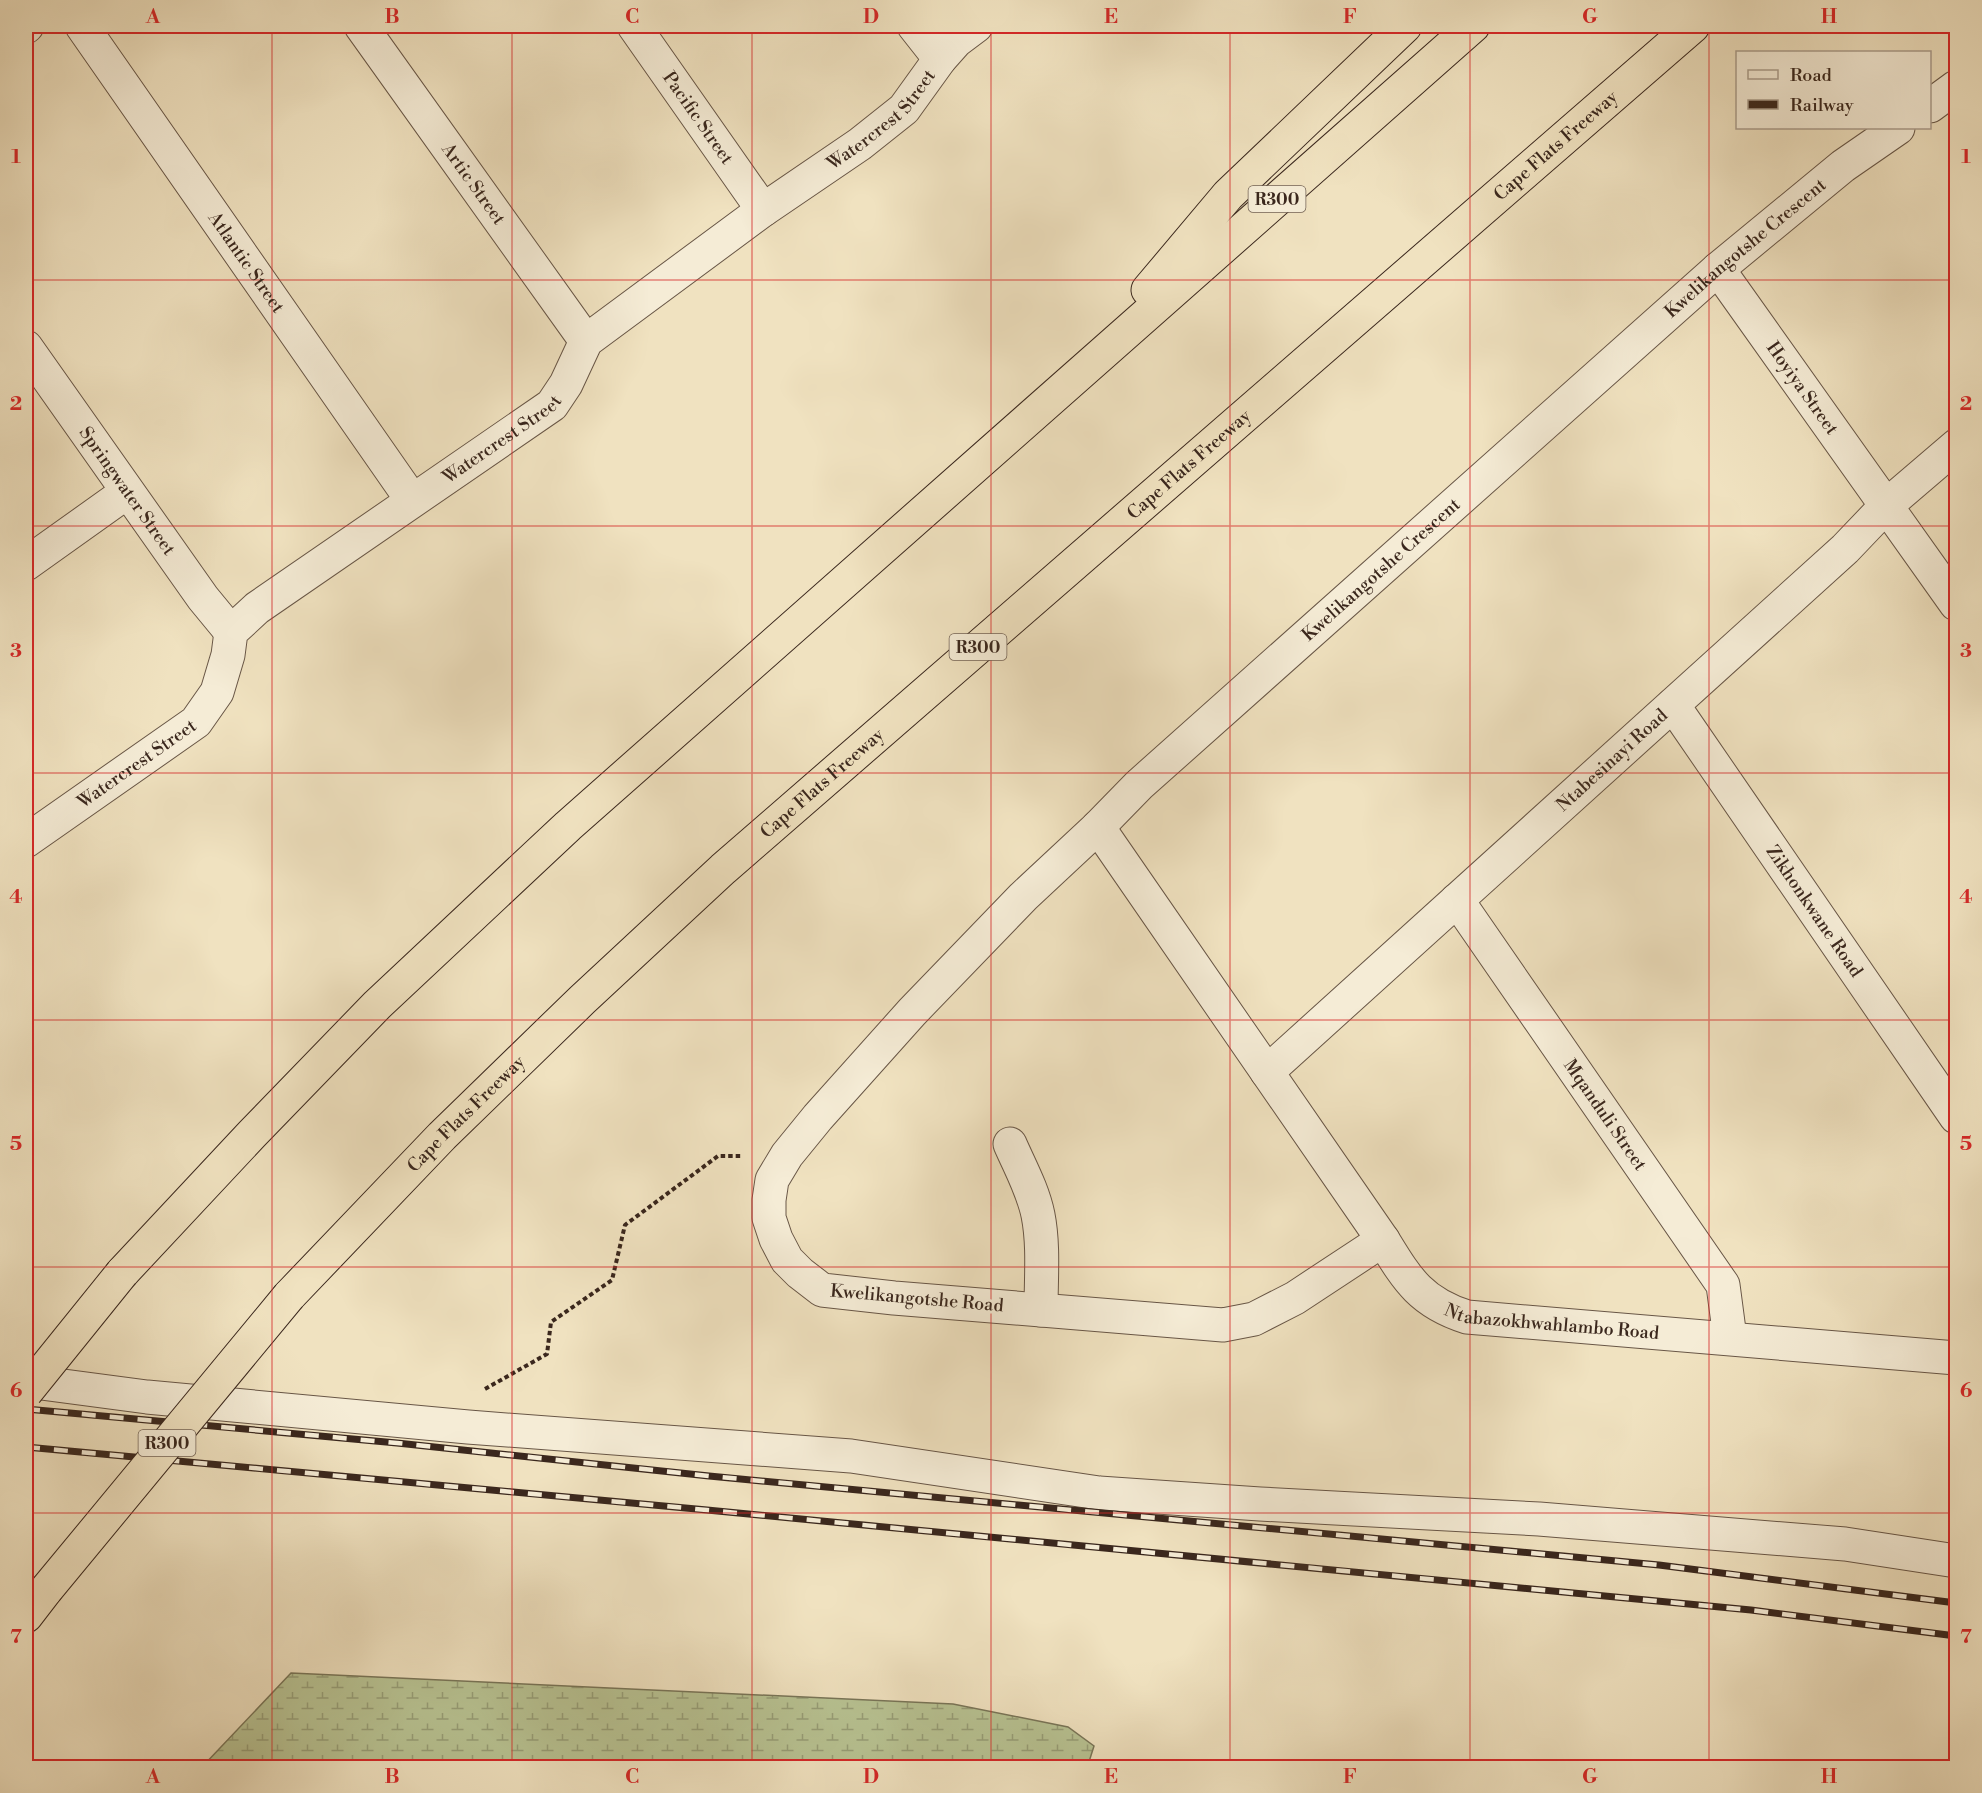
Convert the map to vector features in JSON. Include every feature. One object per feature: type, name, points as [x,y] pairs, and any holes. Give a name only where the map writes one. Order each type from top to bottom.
[{"type":"highway","points":[[1080,372],[1227,195],[1405,26]]},
{"type":"highway","name":"R300","points":[[26,1392],[122,1273],[376,1005],[568,826],[1473,26]]},
{"type":"highway","name":"Cape Flats Freeway","points":[[26,1616],[289,1296],[442,1136],[582,1000],[723,869],[1693,26]]},
{"type":"street","name":"Atlantic Street","points":[[82,26],[412,500]]},
{"type":"street","name":"Artic Street","points":[[361,26],[586,340]]},
{"type":"street","name":"Pacific Street","points":[[634,26],[763,210]]},
{"type":"street","points":[[914,26],[940,59]]},
{"type":"street","name":"Watercrest Street","points":[[26,841],[196,722],[217,692],[228,655],[231,632],[257,608],[552,405],[566,384],[586,340],[763,210],[860,144],[904,109],[940,59],[956,41],[976,26]]},
{"type":"street","points":[[1931,105],[1956,87]]},
{"type":"street","name":"Kwelikangotshe Crescent","points":[[1098,827],[1139,785],[1718,269],[1843,166],[1897,129]]},
{"type":"street","name":"Hoyiya Street","points":[[1718,269],[1956,604]]},
{"type":"street","name":"Springwater Street","points":[[26,346],[203,598],[231,632]]},
{"type":"street","name":"Ntabesinayi Road","points":[[1267,1072],[1845,549],[1887,505],[1956,446]]},
{"type":"street","points":[[26,564],[128,492]]},
{"type":"street","name":"Zikhonkwane Road","points":[[1674,705],[1956,1117]]},
{"type":"street","points":[[1098,827],[1267,1072]]},
{"type":"street","name":"Kwelikangotshe Road","points":[[1098,827],[1023,897],[912,1012],[787,1155],[772,1180],[769,1200],[769,1218],[776,1239],[787,1260],[800,1274],[822,1290],[1223,1325],[1254,1320],[1295,1298],[1383,1240]]},
{"type":"street","name":"Mqanduli Street","points":[[1457,900],[1723,1285],[1730,1338]]},
{"type":"street","name":"Ntabazokhwahlambo Road","points":[[1267,1072],[1383,1240],[1407,1279],[1438,1305],[1467,1317],[1956,1358]]},
{"type":"street","points":[[1010,1144],[1038,1215],[1041,1310]]},
{"type":"street","points":[[26,1381],[147,1397],[468,1427],[851,1456],[1099,1493],[1539,1519],[1845,1544],[1956,1561]]},
{"type":"path","points":[[468,1427],[473,1396],[548,1354],[551,1322],[612,1280],[625,1224],[718,1156],[787,1155]]},
{"type":"green space","points":[[291,1673],[953,1704],[1068,1727],[1094,1746],[1087,1768],[202,1767]]},
{"type":"railway","points":[[26,1409],[1659,1565],[1956,1603]]},
{"type":"railway","points":[[26,1447],[1751,1610],[1956,1636]]}]
